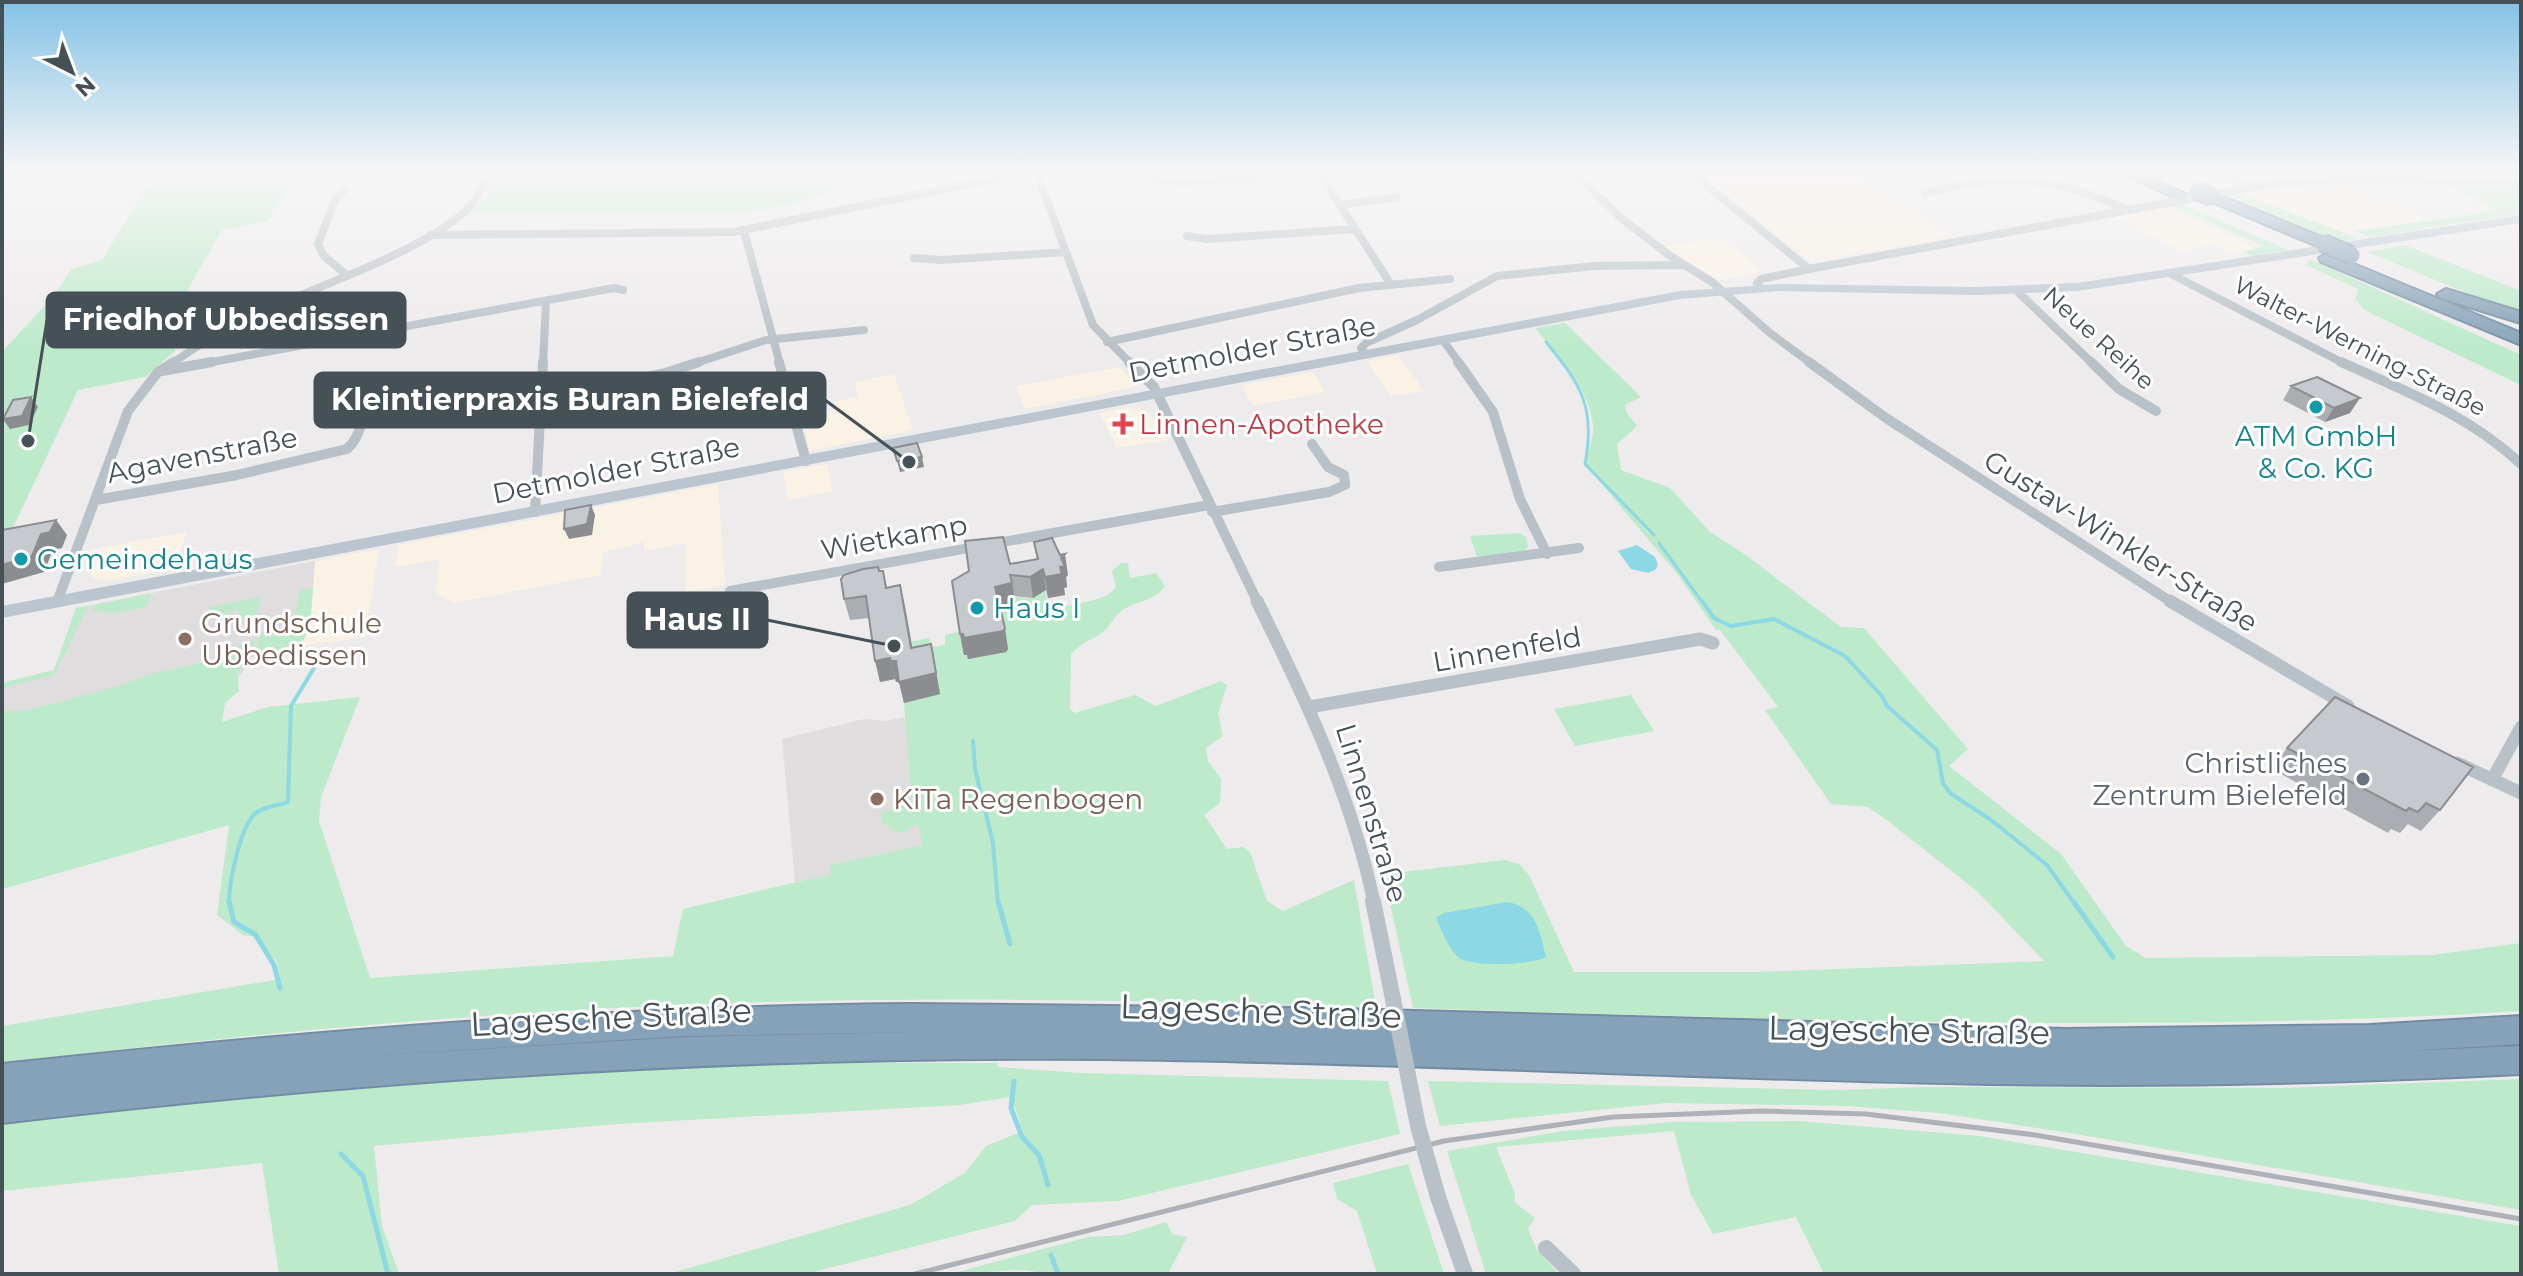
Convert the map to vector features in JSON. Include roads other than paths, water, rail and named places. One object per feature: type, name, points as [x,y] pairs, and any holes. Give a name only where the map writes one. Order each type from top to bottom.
[{"type":"highway","points":[[2268,231],[2302,247],[2325,250]]},
{"type":"highway","points":[[2279,231],[2521,340]]},
{"type":"highway","points":[[2348,260],[2521,318]]},
{"type":"highway","points":[[2348,260],[2402,297],[2521,352]]},
{"type":"highway","points":[[2429,288],[2521,327]]},
{"type":"highway","name":"Lagesche Straße","points":[[2,1079],[233,1053],[432,1036],[785,1019],[1309,1022],[1772,1037],[2112,1043],[2324,1040],[2521,1030]]},
{"type":"highway","name":"Lagesche Straße","points":[[2,1108],[397,1067],[618,1052],[836,1046],[1105,1045],[1698,1064],[2104,1072],[2295,1070],[2521,1060]]},
{"type":"street","points":[[322,231],[318,239],[321,252],[345,274]]},
{"type":"street","points":[[57,602],[96,500],[124,412],[158,371],[216,332],[437,231]]},
{"type":"street","points":[[430,235],[744,231],[806,461]]},
{"type":"street","name":"Linnenstraße","points":[[1057,231],[1093,325],[1144,375],[1157,394],[1309,707],[1343,794],[1367,870],[1418,1126],[1438,1197],[1465,1274]]},
{"type":"street","points":[[1187,236],[1207,239],[1331,231]]},
{"type":"street","points":[[1355,231],[1390,283]]},
{"type":"street","name":"Gustav-Winkler-Straße","points":[[1638,231],[1720,290],[1742,312],[1816,369],[1935,451],[2172,603],[2357,712]]},
{"type":"street","points":[[1762,231],[1809,269]]},
{"type":"street","points":[[1760,287],[1757,283],[1761,279],[2012,231]]},
{"type":"street","name":"Detmolder Straße","points":[[2,612],[1720,290],[1845,285],[2017,291],[2095,286],[2449,231]]},
{"type":"street","points":[[914,258],[942,260],[1065,252]]},
{"type":"street","points":[[1366,354],[1361,348],[1366,343],[1417,320],[1497,276],[1594,266],[1684,265]]},
{"type":"street","name":"Walter-Werning-Straße","points":[[2173,275],[2284,335],[2471,424],[2503,446],[2521,464]]},
{"type":"street","points":[[1107,342],[1390,283],[1450,279]]},
{"type":"street","points":[[158,371],[614,288],[623,290]]},
{"type":"street","name":"Neue Reihe","points":[[2017,291],[2119,389],[2156,411]]},
{"type":"street","points":[[535,512],[546,301]]},
{"type":"street","points":[[611,384],[662,374],[773,338],[864,330]]},
{"type":"street","points":[[1443,340],[1493,412],[1520,499],[1547,554]]},
{"type":"street","name":"Agavenstraße","points":[[96,500],[237,475],[347,449],[358,438],[366,406],[378,396]]},
{"type":"street","name":"Wietkamp","points":[[730,591],[1210,508],[1329,492],[1345,485],[1344,475],[1328,467],[1312,444]]},
{"type":"street","points":[[1439,567],[1579,548]]},
{"type":"street","name":"Linnenfeld","points":[[1309,707],[1700,639],[1713,643]]},
{"type":"street","points":[[2492,780],[2521,727]]},
{"type":"street","points":[[2443,756],[2521,793]]},
{"type":"street","points":[[1546,1248],[1573,1274]]},
{"type":"water","points":[[1637,545],[1655,557],[1658,565],[1655,570],[1648,573],[1631,569],[1618,551]]},
{"type":"water","points":[[1507,902],[1524,909],[1535,921],[1546,957],[1502,964],[1476,963],[1458,957],[1436,918],[1444,913]]},
{"type":"waterway","points":[[1546,342],[1577,384],[1583,398],[1588,427],[1585,464],[1654,535]]},
{"type":"waterway","points":[[1659,543],[1703,603]]},
{"type":"waterway","points":[[1702,601],[1714,618],[1731,626],[1774,619],[1845,656],[1882,696],[1887,706],[1937,750],[1943,783],[1950,793],[1991,820],[2047,865],[2074,903]]},
{"type":"waterway","points":[[229,902],[245,828],[257,812],[288,802],[291,706],[314,668]]},
{"type":"waterway","points":[[973,741],[975,769],[993,843],[998,903]]},
{"type":"waterway","points":[[998,901],[1010,944]]},
{"type":"waterway","points":[[2073,901],[2113,957]]},
{"type":"waterway","points":[[229,902],[234,922],[255,934],[274,965],[280,988]]},
{"type":"waterway","points":[[1014,1081],[1011,1108],[1022,1137],[1039,1155],[1048,1185]]},
{"type":"waterway","points":[[341,1154],[363,1176],[388,1274]]},
{"type":"waterway","points":[[1051,1255],[1058,1274]]},
{"type":"railway","points":[[915,1274],[1444,1141],[1613,1117],[1761,1111],[1866,1114],[2035,1135],[2521,1219]]},
{"type":"place","name":"ATM GmbH & Co. KG","points":[[2316,407]]},
{"type":"place","name":"Linnen-Apotheke","points":[[1123,424]]},
{"type":"place","name":"Friedhof Ubbedissen","points":[[28,441]]},
{"type":"place","name":"Kleintierpraxis Buran Bielefeld","points":[[909,462]]},
{"type":"place","name":"Gemeindehaus","points":[[21,559]]},
{"type":"place","name":"Haus I","points":[[977,608]]},
{"type":"place","name":"Grundschule Ubbedissen","points":[[185,639]]},
{"type":"place","name":"Haus II","points":[[894,646]]},
{"type":"place","name":"Christliches Zentrum Bielefeld","points":[[2363,779]]},
{"type":"place","name":"KiTa Regenbogen","points":[[877,799]]}]
